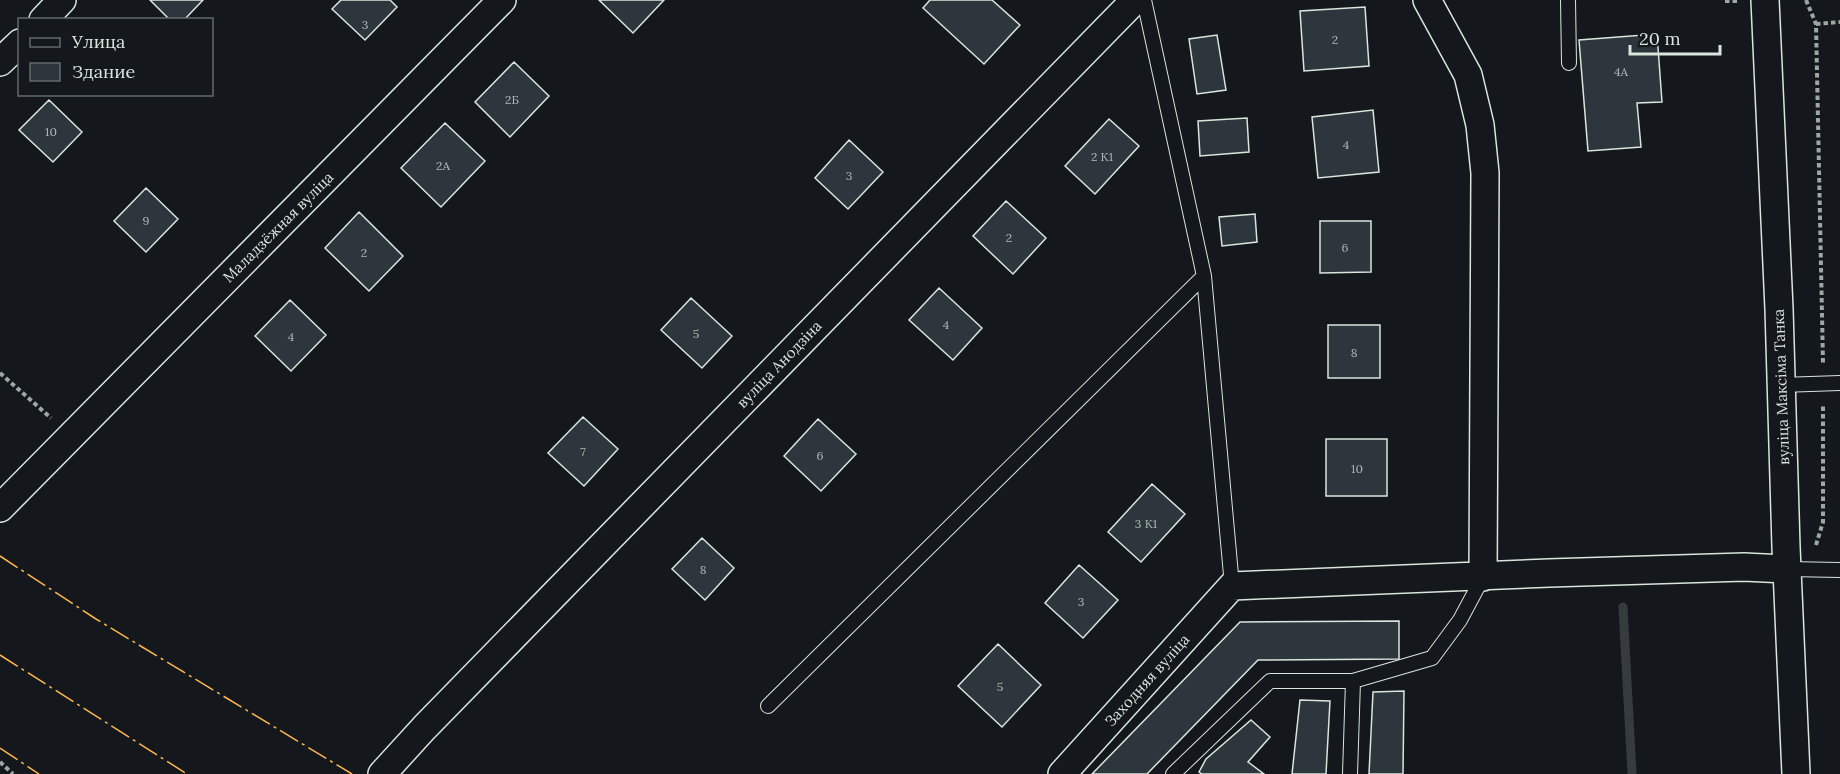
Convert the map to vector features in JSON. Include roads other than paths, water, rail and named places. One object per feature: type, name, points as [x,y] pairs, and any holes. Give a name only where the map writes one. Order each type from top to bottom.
[{"type":"street","points":[[45,18],[62,0]]},
{"type":"street","name":"Маладзёжная вуліца","points":[[0,508],[502,0]]},
{"type":"street","name":"вуліца Анодзіна","points":[[382,774],[424,728],[1135,0]]},
{"type":"street","points":[[1426,0],[1468,75],[1480,125],[1485,173],[1483,577]]},
{"type":"street","name":"вуліца Максіма Танка","points":[[1765,0],[1796,774]]},
{"type":"street","points":[[0,62],[18,45]]},
{"type":"street","points":[[1232,586],[1549,573],[1732,568],[1787,569]]},
{"type":"street","name":"Заходняя вуліца","points":[[1062,774],[1232,586]]},
{"type":"lane","points":[[1144,0],[1204,276],[1232,586]]},
{"type":"lane","points":[[1568,0],[1569,63]]},
{"type":"lane","points":[[768,706],[1204,276]]},
{"type":"lane","points":[[1781,385],[1840,383]]},
{"type":"lane","points":[[1787,569],[1840,570]]},
{"type":"lane","points":[[1173,774],[1270,681],[1353,681],[1432,658],[1460,620],[1483,577]]},
{"type":"lane","points":[[1350,774],[1353,681]]},
{"type":"waterway","points":[[1623,607],[1632,774]]}]
